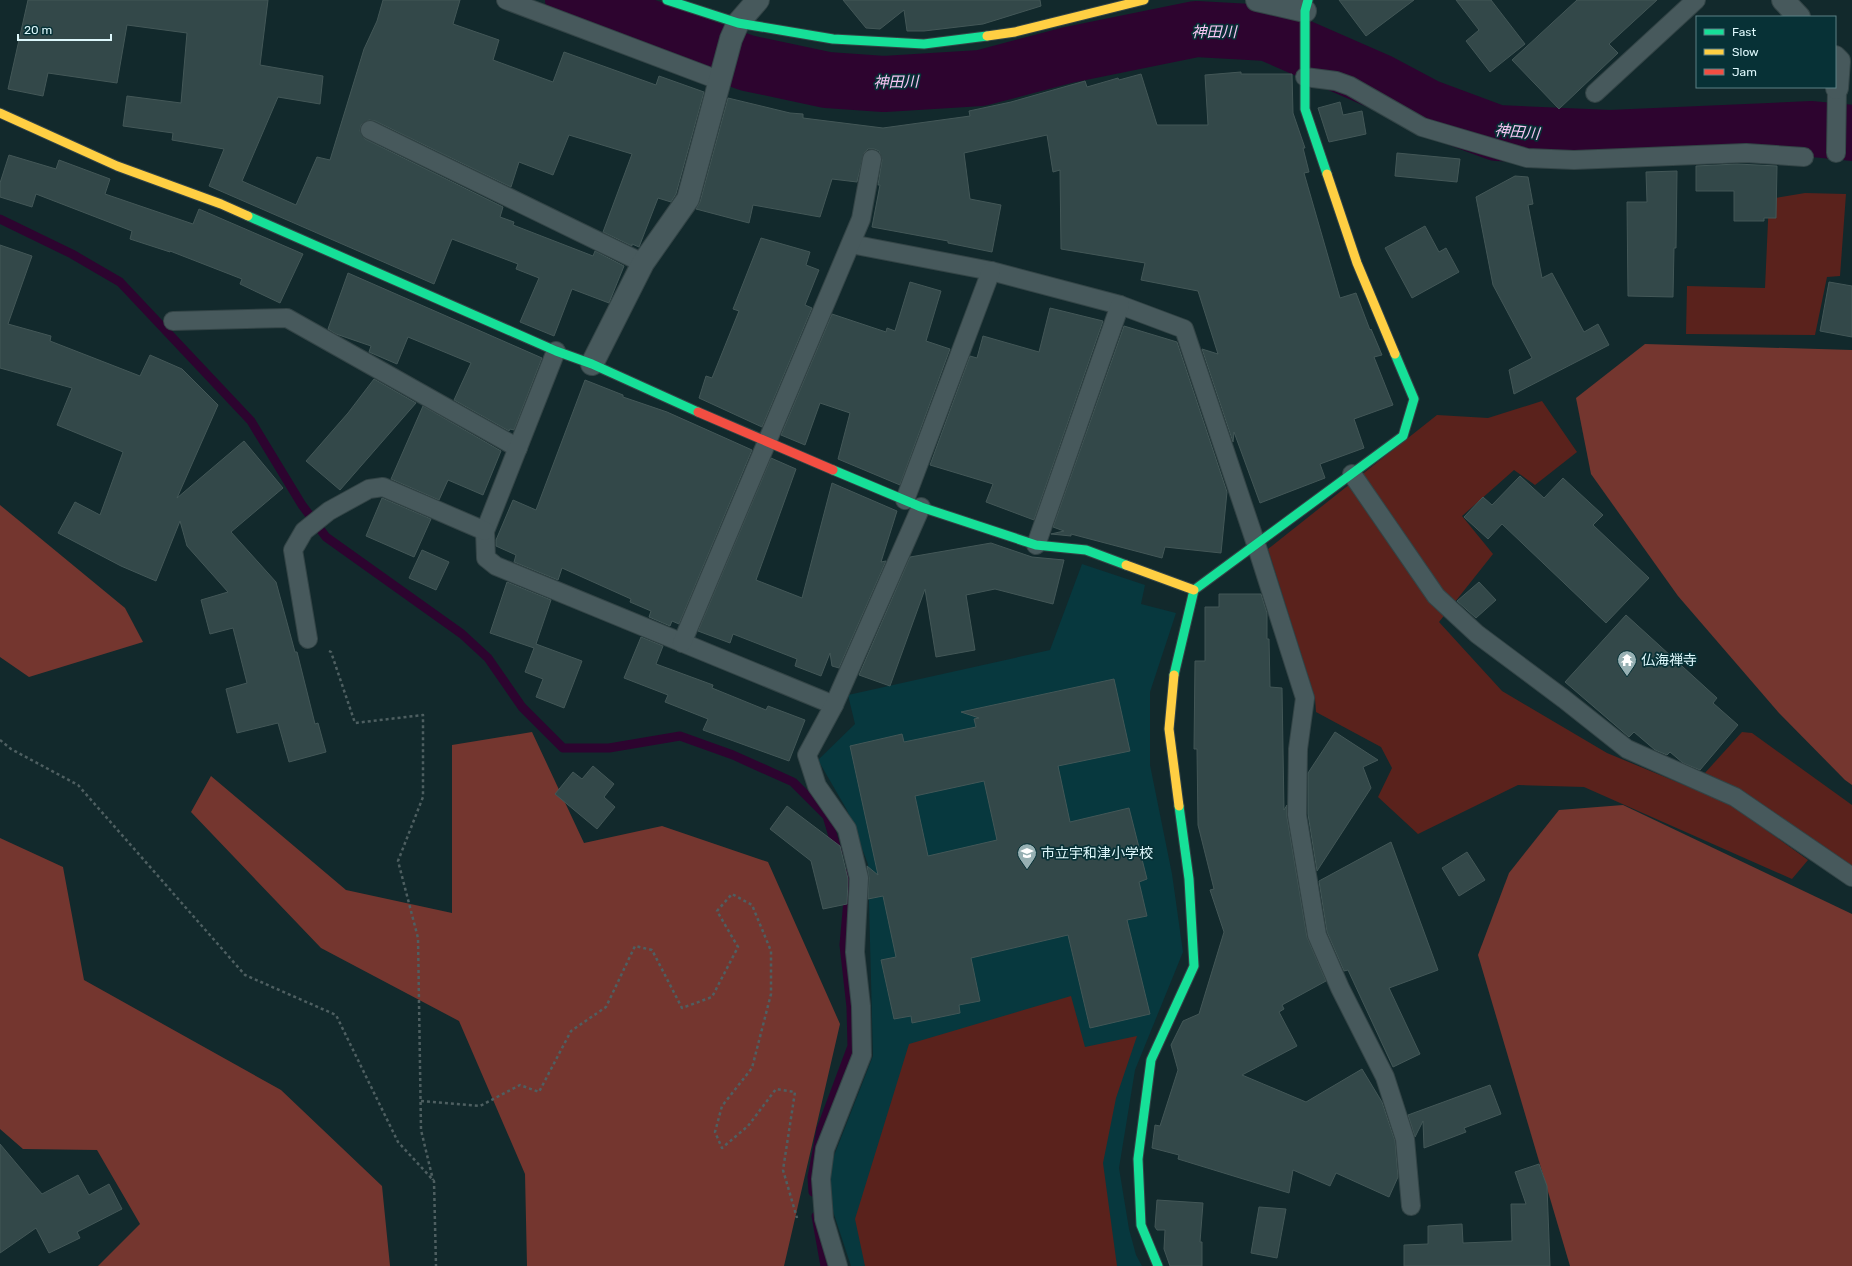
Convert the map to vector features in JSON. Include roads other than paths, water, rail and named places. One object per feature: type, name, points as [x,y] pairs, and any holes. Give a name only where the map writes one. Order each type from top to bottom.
[{"type":"street","points":[[667,0],[735,30],[924,44],[1015,32],[1144,0]]},
{"type":"street","points":[[592,364],[643,264],[688,200],[735,30],[758,0]]},
{"type":"street","points":[[1158,1266],[1141,1225],[1138,1159],[1151,1060],[1194,966],[1189,879],[1169,729],[1173,680],[1194,590],[1403,436],[1414,399],[1357,264],[1305,109],[1306,12],[1257,0]]},
{"type":"street","points":[[1783,0],[1798,16]]},
{"type":"street","points":[[1836,58],[1839,61],[1837,98]]},
{"type":"street","points":[[0,113],[116,166],[221,204],[556,351],[592,364],[765,442],[922,507],[1036,545],[1086,550],[1194,590]]},
{"type":"lane","points":[[506,0],[723,75]]},
{"type":"lane","points":[[1595,93],[1696,0]]},
{"type":"lane","points":[[1305,71],[1350,86],[1422,127],[1527,158],[1574,160],[1746,153],[1804,157]]},
{"type":"lane","points":[[1836,153],[1837,98]]},
{"type":"lane","points":[[370,130],[643,264]]},
{"type":"lane","points":[[682,643],[765,442],[861,219],[872,159]]},
{"type":"lane","points":[[851,244],[991,271],[1120,305],[1184,330],[1256,544],[1305,698],[1298,750],[1297,816],[1317,935],[1340,988],[1385,1077],[1405,1140],[1411,1206]]},
{"type":"lane","points":[[905,500],[991,271]]},
{"type":"lane","points":[[1036,545],[1120,305]]},
{"type":"lane","points":[[173,321],[287,318],[518,448]]},
{"type":"lane","points":[[556,351],[485,531],[486,558],[496,566],[834,705]]},
{"type":"lane","points":[[1352,474],[1436,596],[1477,634],[1564,699],[1627,750],[1735,797],[1852,877]]},
{"type":"lane","points":[[308,639],[293,550],[304,531],[329,511],[368,489],[383,487],[485,531]]},
{"type":"lane","points":[[838,1266],[824,1219],[821,1179],[825,1149],[862,1055],[861,1006],[855,952],[859,878],[847,829],[816,786],[807,755],[834,705],[922,507]]},
{"type":"waterway","name":"神田川","points":[[573,0],[747,63],[827,80],[884,84],[981,78],[1068,55],[1196,29],[1268,33],[1380,82],[1427,107],[1497,133],[1610,138],[1812,129],[1852,133]]},
{"type":"waterway","points":[[0,219],[72,254],[120,282],[251,421],[302,505],[326,537],[462,634],[488,658],[522,707],[563,748],[609,748],[680,736],[733,755],[793,782],[827,816],[838,853]]},
{"type":"waterway","points":[[813,1192],[812,1177],[821,1129],[852,1046],[851,1007],[844,945],[849,889],[844,873]]},
{"type":"waterway","points":[[816,1216],[825,1266]]},
{"type":"place","name":"仏海禅寺","points":[[1627,677]]},
{"type":"place","name":"市立宇和津小学校","points":[[1027,870]]}]
